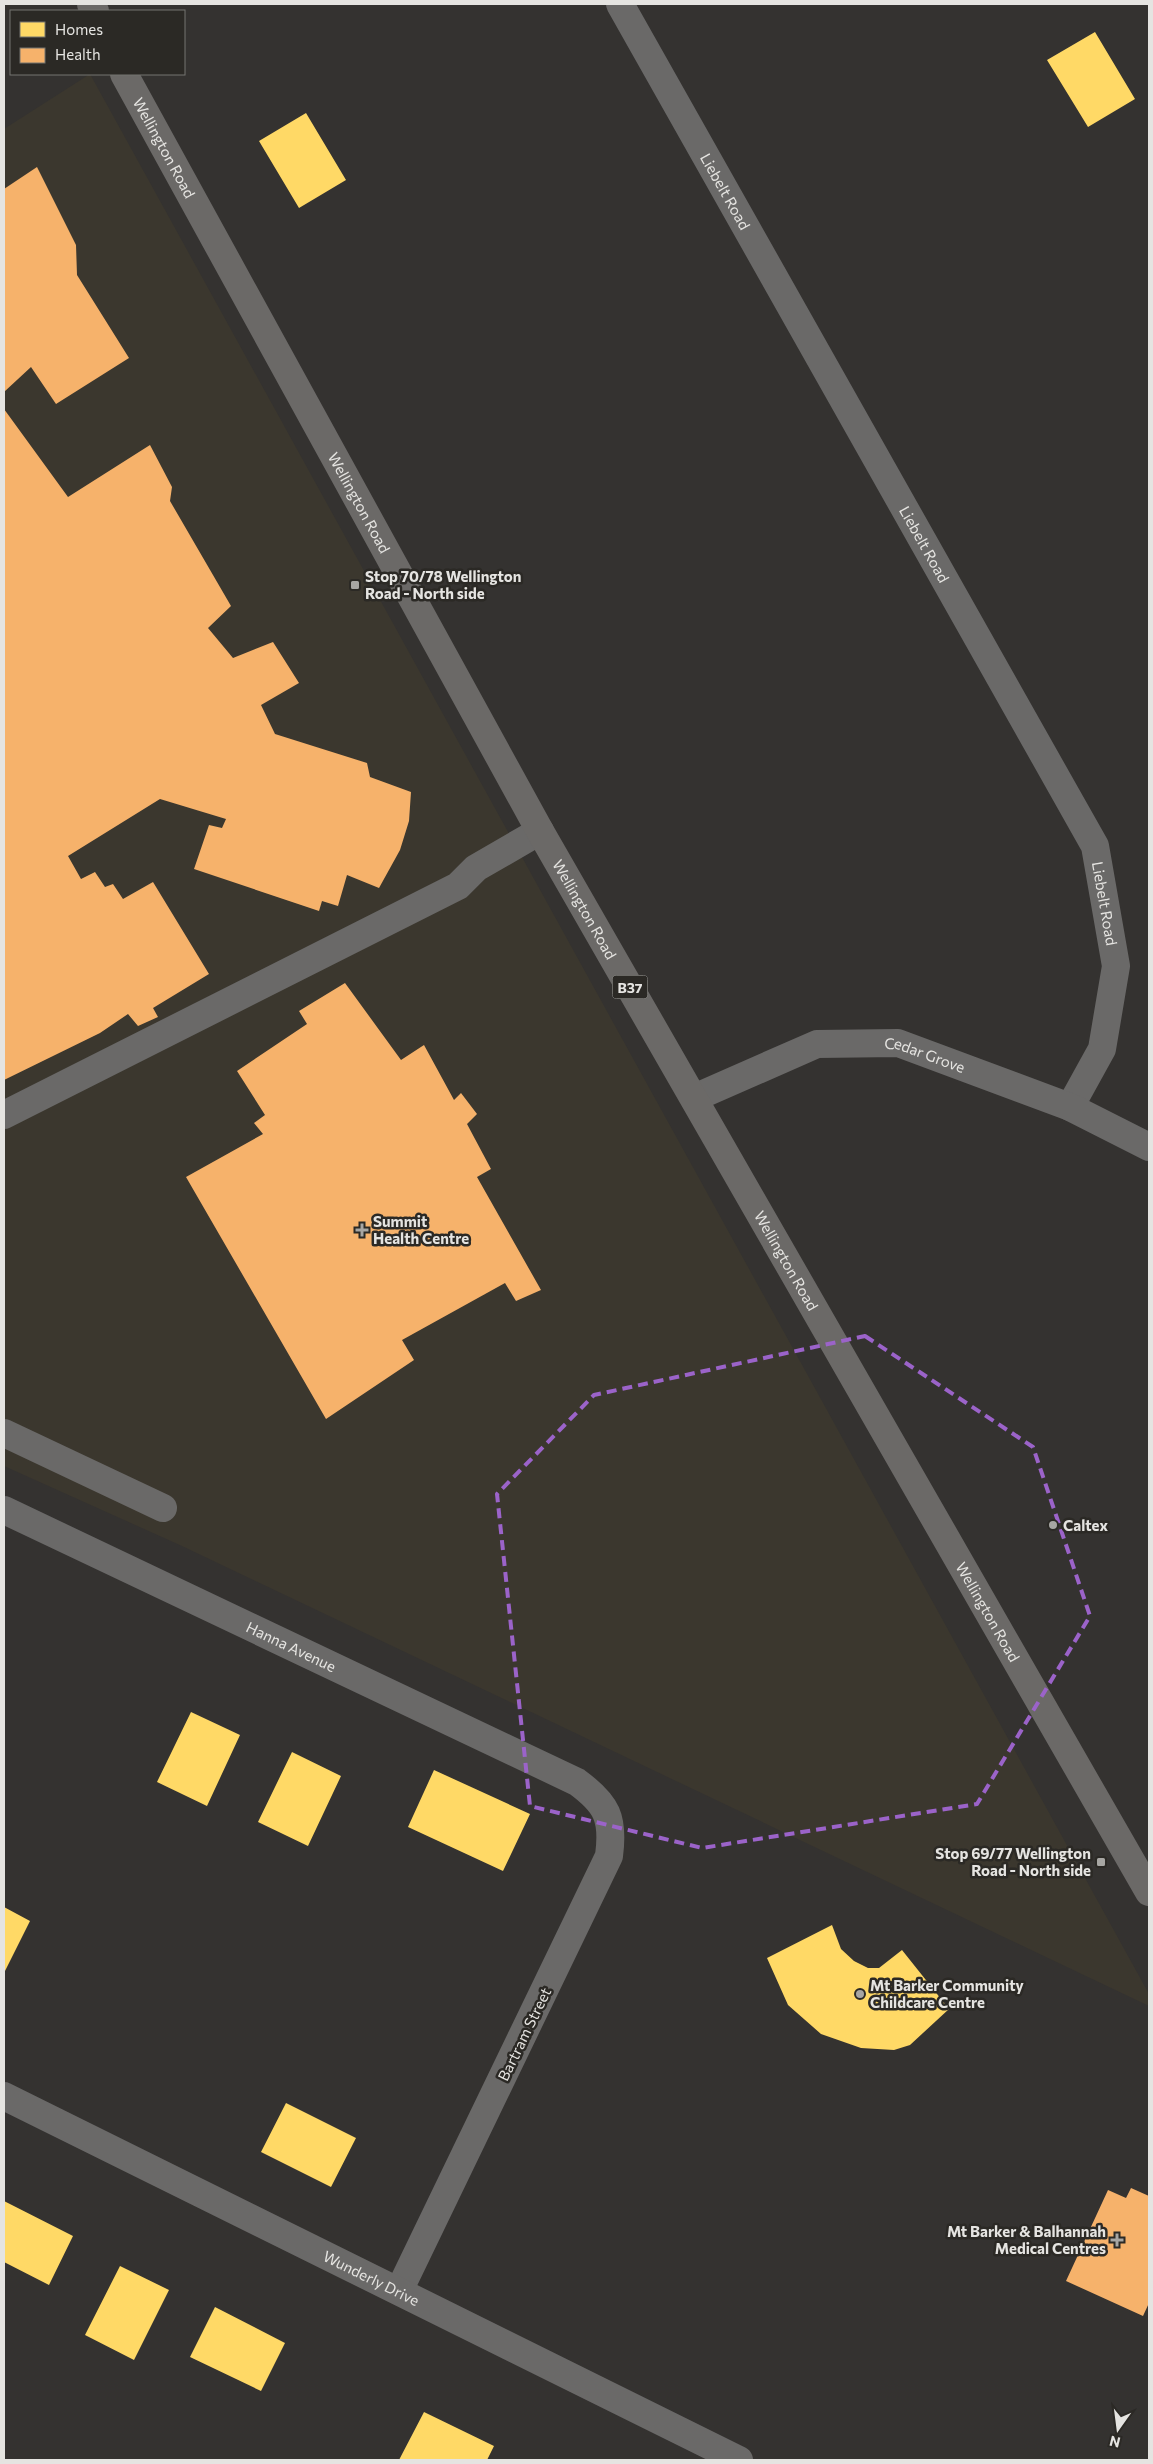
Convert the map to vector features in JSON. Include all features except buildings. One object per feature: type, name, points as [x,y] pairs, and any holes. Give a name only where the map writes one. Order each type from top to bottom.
[{"type":"main road","name":"Wellington Road","points":[[125,75],[540,831],[1149,1892]]},
{"type":"street","name":"Liebelt Road","points":[[620,4],[1094,846],[1116,966],[1102,1049],[1070,1108]]},
{"type":"street","points":[[4,1115],[458,886],[476,868],[540,831]]},
{"type":"street","name":"Cedar Grove","points":[[694,1098],[817,1044],[898,1043],[1070,1108],[1149,1147]]},
{"type":"street","points":[[4,1432],[162,1508]]},
{"type":"street","name":"Hanna Avenue","points":[[4,1510],[577,1782]]},
{"type":"street","name":"Bartram Street","points":[[400,2291],[609,1856],[610,1819],[592,1793],[577,1782]]},
{"type":"street","name":"Wunderly Drive","points":[[4,2096],[739,2460]]},
{"type":"highlighted area","points":[[865,1336],[1033,1447],[1090,1616],[977,1804],[702,1848],[530,1806],[497,1494],[594,1395]]},
{"type":"shaded area","points":[[91,75],[1149,1994],[1149,2006],[182,1546],[4,1466],[4,129]]},
{"type":"place","name":"Stop 70/78 Wellington Road - North side","points":[[355,585]]},
{"type":"place","name":"Summit Health Centre","points":[[362,1230]]},
{"type":"place","name":"Caltex","points":[[1053,1525]]},
{"type":"place","name":"Stop 69/77 Wellington Road - North side","points":[[1101,1862]]},
{"type":"place","name":"Mt Barker Community Childcare Centre","points":[[860,1994]]},
{"type":"place","name":"Mt Barker & Balhannah Medical Centres","points":[[1117,2240]]}]
